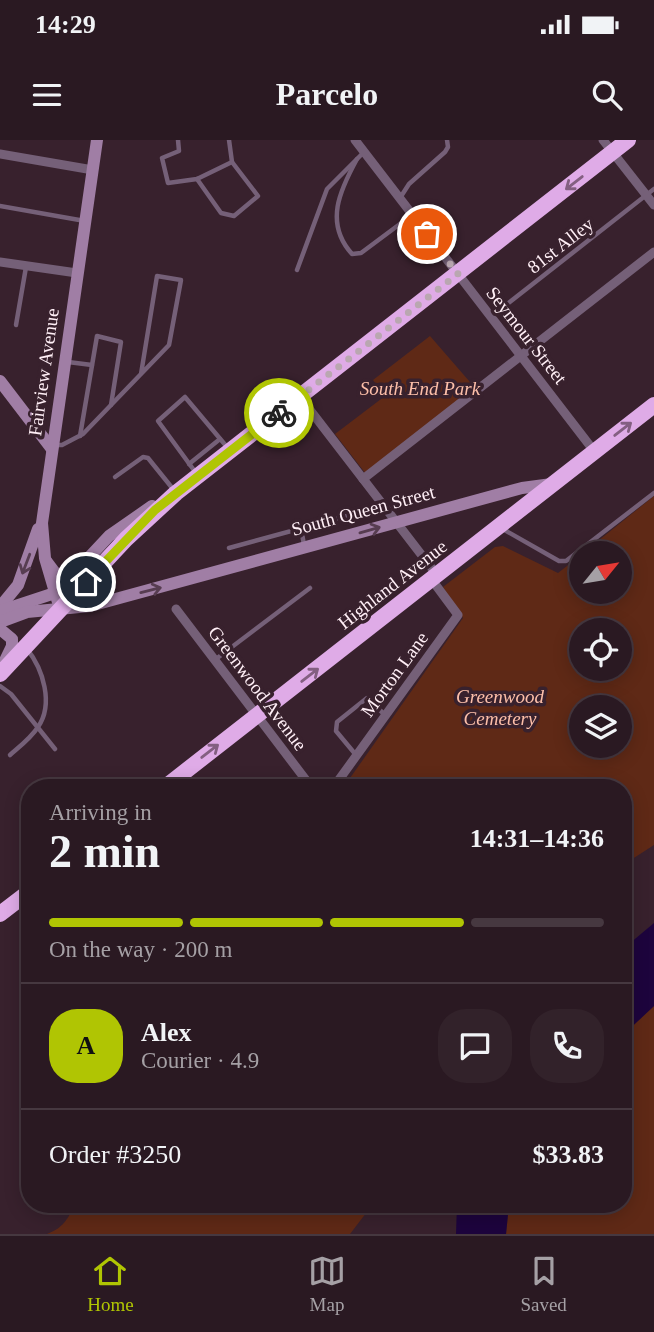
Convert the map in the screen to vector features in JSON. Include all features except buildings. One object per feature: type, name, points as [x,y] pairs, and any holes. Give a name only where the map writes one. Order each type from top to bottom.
[{"type":"highway","points":[[0,672],[25,646],[57,601],[176,493],[193,470],[225,445],[268,422],[458,274],[608,146],[628,140]]},
{"type":"highway","name":"South Queen Street","points":[[553,484],[654,405]]},
{"type":"highway","name":"Highland Avenue","points":[[176,779],[553,484]]},
{"type":"highway","points":[[0,914],[21,898]]},
{"type":"main road","name":"Fairview Avenue","points":[[57,601],[41,538],[97,140]]},
{"type":"main road","points":[[0,381],[52,447]]},
{"type":"main road","name":"South Queen Street","points":[[57,601],[90,606],[522,488],[553,484]]},
{"type":"main road","points":[[45,558],[56,573],[68,573],[80,567],[109,536],[176,493]]},
{"type":"main road","points":[[0,609],[18,585],[43,515]]},
{"type":"main road","points":[[0,622],[57,601],[126,526]]},
{"type":"main road","points":[[0,609],[57,601]]},
{"type":"main road","points":[[0,629],[12,639],[12,646],[0,672]]},
{"type":"street","name":"Seymour Street","points":[[355,140],[360,156],[400,199],[594,452]]},
{"type":"street","points":[[608,146],[650,192],[654,205]]},
{"type":"street","points":[[0,154],[93,170]]},
{"type":"street","points":[[363,479],[652,258]]},
{"type":"street","points":[[0,262],[77,273]]},
{"type":"street","points":[[299,397],[397,523],[435,577]]},
{"type":"street","name":"Morton Lane","points":[[339,779],[458,615],[435,577]]},
{"type":"street","name":"Greenwood Avenue","points":[[176,609],[305,779]]},
{"type":"lane","points":[[178,140],[179,151],[162,158],[167,183],[197,179],[232,162]]},
{"type":"lane","points":[[197,179],[221,213],[233,216],[258,196],[232,162],[229,140]]},
{"type":"lane","points":[[400,199],[409,184],[448,147],[447,140]]},
{"type":"lane","points":[[360,156],[339,192],[335,218],[340,237],[352,254],[361,253],[412,215]]},
{"type":"lane","points":[[298,270],[327,189],[360,156]]},
{"type":"lane","name":"81st Alley","points":[[492,317],[650,192]]},
{"type":"lane","points":[[0,206],[85,221]]},
{"type":"lane","points":[[16,325],[26,266]]},
{"type":"lane","points":[[52,447],[80,436],[110,406],[141,374],[169,345],[181,280],[157,276],[141,374]]},
{"type":"lane","points":[[80,436],[96,336],[121,342],[110,406]]},
{"type":"lane","points":[[64,362],[92,365]]},
{"type":"lane","points":[[193,470],[158,421],[185,397],[225,445]]},
{"type":"lane","points":[[116,477],[143,457],[148,458],[176,493]]},
{"type":"lane","points":[[499,527],[559,561],[566,561],[654,493]]},
{"type":"lane","points":[[229,548],[384,506]]},
{"type":"lane","points":[[301,528],[305,548]]},
{"type":"lane","points":[[214,660],[310,588]]},
{"type":"lane","points":[[10,755],[39,727],[46,706],[39,664],[25,646]]},
{"type":"lane","points":[[0,686],[11,694],[55,749]]},
{"type":"lane","points":[[356,756],[336,731],[337,722],[367,698],[386,716]]},
{"type":"green space","name":"South End Park","points":[[430,336],[476,389],[366,474],[335,434],[385,396],[373,380]]},
{"type":"green space","name":"Greenwood Cemetery","points":[[654,496],[654,845],[632,859],[632,779],[349,779],[463,618],[443,587],[495,547],[503,546],[558,573],[569,564],[569,604],[632,604],[632,541],[598,541]]},
{"type":"green space","points":[[654,1006],[654,1234],[506,1234],[508,1213],[632,1213],[632,1027]]},
{"type":"green space","points":[[366,1213],[350,1234],[47,1234],[57,1229],[70,1214]]},
{"type":"shaded area","points":[[654,923],[654,1006],[632,1027],[632,941]]},
{"type":"shaded area","points":[[457,1213],[508,1213],[506,1234],[456,1234]]},
{"type":"way so far","points":[[279,413],[458,274],[427,234]]},
{"type":"route","points":[[86,582],[155,510],[279,413]]}]
